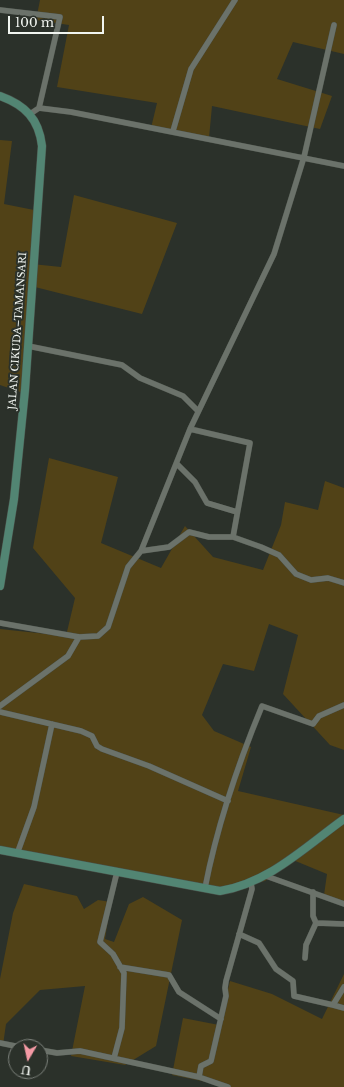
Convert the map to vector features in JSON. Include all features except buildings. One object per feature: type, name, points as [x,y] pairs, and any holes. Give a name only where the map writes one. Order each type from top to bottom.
[{"type":"street","points":[[173,131],[191,69],[235,0]]},
{"type":"street","points":[[0,10],[60,17],[39,108]]},
{"type":"street","points":[[0,623],[79,638],[98,636],[108,627],[128,567],[141,551],[198,411],[274,254],[304,157],[334,25]]},
{"type":"street","name":"JALAN CIKUDA–TAMANSARI","points":[[0,96],[20,104],[30,114],[37,125],[42,146],[28,346],[14,498],[0,580]]},
{"type":"street","points":[[30,114],[39,108],[71,112],[344,166]]},
{"type":"street","points":[[28,346],[122,365],[140,378],[183,396],[198,411]]},
{"type":"street","points":[[190,429],[250,443],[233,537]]},
{"type":"street","points":[[177,464],[194,482],[207,503],[237,512]]},
{"type":"street","points":[[141,551],[169,547],[189,532],[209,536],[233,537],[279,554],[296,574],[311,580],[328,578],[344,583]]},
{"type":"street","points":[[0,706],[68,656],[79,638]]},
{"type":"street","points":[[205,888],[212,853],[245,746],[262,706],[314,724],[319,716],[344,705]]},
{"type":"street","points":[[0,712],[52,724],[92,736],[97,746],[102,749],[149,766],[228,801]]},
{"type":"street","points":[[17,854],[34,807],[52,724]]},
{"type":"street","points":[[0,850],[220,891],[251,883],[266,876],[344,819]]},
{"type":"street","points":[[114,1058],[122,1028],[124,973],[113,954],[100,942],[117,872]]},
{"type":"street","points":[[266,876],[344,904]]},
{"type":"street","points":[[199,1077],[201,1066],[211,1061],[226,996],[224,988],[252,889],[251,883]]},
{"type":"street","points":[[305,958],[306,945],[316,924],[313,916],[313,892]]},
{"type":"street","points":[[316,924],[344,924]]},
{"type":"street","points":[[239,934],[259,943],[276,969],[293,981],[294,996],[344,1008]]},
{"type":"street","points":[[120,967],[169,975],[179,992],[221,1018]]},
{"type":"street","points":[[333,1005],[344,987]]},
{"type":"street","points":[[48,1052],[56,1053],[80,1051],[199,1077],[228,1087]]},
{"type":"shaded area","points":[[40,0],[344,0],[344,54],[293,42],[277,79],[332,96],[320,129],[212,106],[209,138],[151,128],[157,103],[57,87],[69,25],[36,20]]},
{"type":"shaded area","points":[[0,140],[12,141],[4,204],[34,210],[32,264],[61,267],[74,195],[177,223],[142,314],[31,286],[26,394],[0,385]]},
{"type":"shaded area","points":[[49,458],[118,477],[101,543],[161,568],[185,526],[213,557],[263,570],[281,525],[285,502],[318,510],[325,481],[344,488],[344,750],[330,745],[283,694],[298,635],[269,624],[254,671],[223,664],[202,715],[214,731],[251,747],[238,791],[344,815],[344,906],[324,895],[327,874],[293,860],[265,881],[220,892],[0,849],[0,629],[66,636],[75,598],[33,548]]},
{"type":"shaded area","points":[[24,884],[77,896],[84,909],[98,900],[111,902],[105,939],[114,942],[129,904],[143,897],[182,920],[156,1046],[125,1065],[71,1056],[85,986],[40,990],[6,1024],[3,1045],[0,1045],[0,979],[13,913]]},
{"type":"shaded area","points":[[344,974],[344,1087],[231,1087],[172,1075],[183,1018],[219,1025],[230,981],[272,994],[322,1019]]}]
